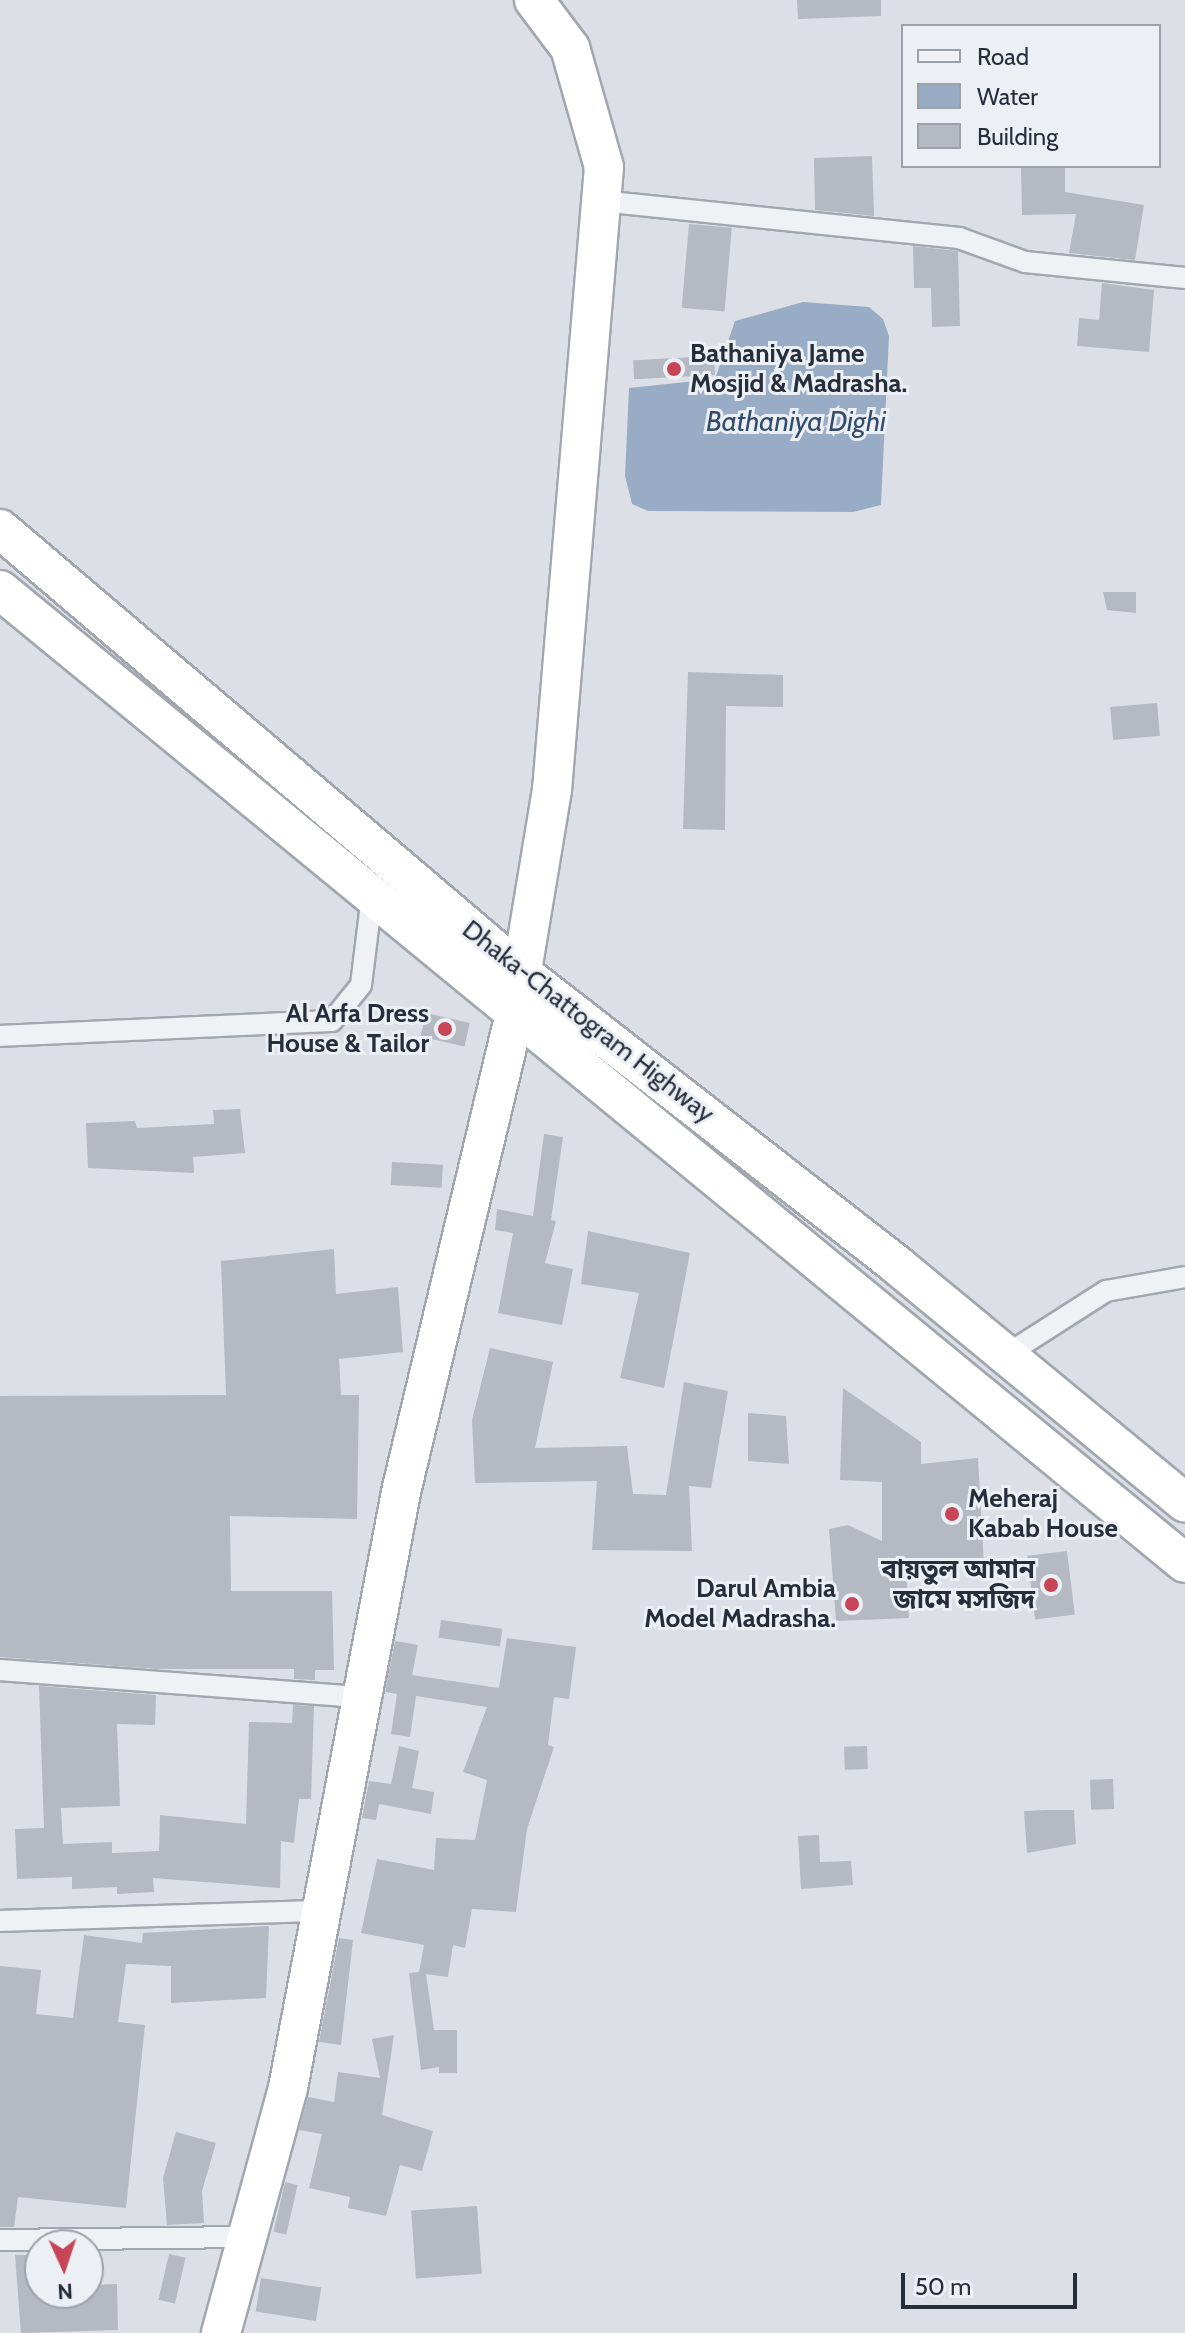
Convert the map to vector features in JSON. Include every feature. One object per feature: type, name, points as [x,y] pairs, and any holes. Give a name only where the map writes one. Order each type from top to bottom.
[{"type":"highway","points":[[221,2333],[288,2088],[401,1492],[515,1013],[552,790],[604,167],[570,48],[534,0]]},
{"type":"highway","name":"Dhaka-Chattogram Highway","points":[[0,529],[522,973],[1006,1355],[1185,1503]]},
{"type":"highway","name":"Dhaka-Chattogram Highway","points":[[0,590],[1185,1563]]},
{"type":"street","points":[[601,201],[959,238],[1025,262],[1185,278]]},
{"type":"street","points":[[0,1036],[332,1021],[361,985],[372,896]]},
{"type":"street","points":[[1006,1355],[1106,1291],[1185,1277]]},
{"type":"street","points":[[0,1670],[362,1697]]},
{"type":"street","points":[[0,1921],[321,1911]]},
{"type":"street","points":[[0,2240],[245,2237]]},
{"type":"water","name":"Bathaniya Dighi","points":[[803,302],[869,307],[883,319],[889,336],[881,505],[853,512],[648,511],[632,504],[625,476],[629,388],[715,379],[735,321]]},
{"type":"building","points":[[797,0],[881,0],[881,16],[798,19]]},
{"type":"building","points":[[872,156],[874,216],[815,210],[814,158]]},
{"type":"building","points":[[1021,168],[1065,168],[1065,192],[1144,205],[1135,260],[1069,253],[1076,214],[1022,215]]},
{"type":"building","points":[[689,224],[732,228],[725,311],[682,308]]},
{"type":"building","points":[[913,246],[958,251],[960,326],[932,327],[931,288],[914,288]]},
{"type":"building","points":[[1102,283],[1154,290],[1149,352],[1077,346],[1079,318],[1099,320]]},
{"type":"building","name":"Bathaniya Jame Mosjid & Madrasha.","points":[[714,356],[715,375],[634,379],[633,360]]},
{"type":"building","points":[[1103,592],[1136,592],[1136,613],[1107,610]]},
{"type":"building","points":[[688,672],[783,675],[783,707],[726,706],[725,830],[683,829]]},
{"type":"building","points":[[1157,703],[1160,736],[1113,740],[1110,707]]},
{"type":"building","name":"Al Arfa Dress House & Tailor","points":[[426,1013],[470,1023],[464,1047],[421,1036]]},
{"type":"building","points":[[240,1109],[245,1153],[193,1157],[194,1173],[88,1168],[86,1123],[135,1121],[137,1128],[214,1124],[213,1110]]},
{"type":"building","points":[[544,1134],[563,1137],[551,1220],[556,1221],[545,1263],[573,1269],[562,1325],[498,1313],[513,1233],[495,1230],[497,1209],[533,1216]]},
{"type":"building","points":[[392,1162],[443,1165],[442,1188],[391,1185]]},
{"type":"building","points":[[588,1231],[690,1253],[664,1388],[620,1378],[639,1293],[581,1284]]},
{"type":"building","points":[[334,1249],[336,1294],[398,1287],[403,1352],[339,1359],[341,1395],[359,1395],[357,1519],[230,1516],[231,1591],[332,1591],[334,1670],[315,1670],[315,1680],[294,1679],[294,1669],[157,1669],[0,1657],[0,1396],[226,1395],[221,1261]]},
{"type":"building","points":[[490,1348],[553,1362],[535,1448],[627,1446],[633,1494],[666,1495],[684,1382],[728,1391],[711,1488],[689,1486],[692,1551],[592,1550],[597,1481],[475,1483],[472,1420]]},
{"type":"building","points":[[843,1388],[921,1442],[921,1464],[978,1458],[984,1565],[906,1571],[909,1618],[836,1621],[829,1529],[848,1525],[882,1541],[882,1482],[840,1480]]},
{"type":"building","points":[[748,1413],[786,1416],[789,1464],[748,1461]]},
{"type":"building","name":"বায়তুল আমান জামে মসজিদ","points":[[1067,1551],[1075,1615],[1035,1619],[1027,1556]]},
{"type":"building","points":[[441,1620],[502,1629],[500,1646],[438,1638]]},
{"type":"building","points":[[507,1638],[576,1647],[569,1699],[554,1697],[548,1745],[554,1747],[527,1829],[516,1912],[472,1909],[465,1948],[453,1945],[448,1977],[426,1974],[434,2030],[457,2030],[457,2073],[439,2073],[439,2067],[421,2070],[409,1973],[419,1972],[424,1945],[361,1933],[377,1859],[434,1870],[436,1838],[475,1840],[487,1780],[463,1772],[487,1707],[416,1696],[410,1737],[391,1734],[397,1694],[385,1692],[395,1641],[418,1645],[412,1675],[499,1688]]},
{"type":"building","points":[[39,1686],[156,1695],[155,1725],[117,1724],[120,1806],[61,1808],[63,1844],[112,1842],[112,1853],[159,1851],[160,1815],[246,1824],[249,1722],[292,1723],[293,1705],[314,1706],[311,1799],[299,1799],[294,1843],[281,1841],[280,1888],[153,1878],[154,1892],[117,1894],[117,1887],[72,1889],[72,1877],[17,1879],[15,1829],[44,1828]]},
{"type":"building","points":[[399,1746],[419,1751],[412,1788],[434,1792],[431,1814],[379,1804],[376,1820],[362,1818],[369,1781],[391,1784]]},
{"type":"building","points":[[867,1746],[868,1769],[845,1770],[844,1747]]},
{"type":"building","points":[[1113,1779],[1114,1809],[1091,1810],[1090,1780]]},
{"type":"building","points":[[1074,1810],[1076,1844],[1027,1853],[1024,1811]]},
{"type":"building","points":[[819,1835],[820,1862],[851,1861],[853,1885],[801,1889],[798,1836]]},
{"type":"building","points":[[269,1926],[266,1998],[171,2003],[171,1966],[126,1964],[118,2022],[145,2025],[126,2208],[18,2197],[14,2227],[0,2227],[0,1966],[41,1970],[36,2014],[73,2018],[84,1935],[142,1943],[143,1933]]},
{"type":"building","points":[[339,1938],[353,1940],[341,2045],[319,2042]]},
{"type":"building","points":[[394,2035],[382,2115],[433,2131],[422,2171],[400,2165],[386,2216],[348,2208],[350,2197],[309,2188],[322,2134],[299,2130],[308,2097],[334,2102],[338,2072],[380,2078],[372,2039]]},
{"type":"building","points":[[176,2132],[216,2143],[202,2191],[204,2223],[167,2225],[163,2178]]},
{"type":"building","points":[[285,2182],[298,2185],[286,2235],[274,2232]]},
{"type":"building","points":[[477,2206],[482,2274],[416,2278],[411,2211]]},
{"type":"building","points":[[169,2254],[186,2258],[175,2304],[158,2300]]},
{"type":"building","points":[[15,2255],[24,2255],[24,2309],[104,2309],[104,2284],[117,2284],[118,2330],[21,2333]]},
{"type":"building","points":[[261,2278],[321,2288],[316,2321],[256,2312]]},
{"type":"place","name":"Bathaniya Jame Mosjid & Madrasha.","points":[[674,369]]},
{"type":"place","name":"Al Arfa Dress House & Tailor","points":[[445,1029]]},
{"type":"place","name":"Meheraj Kabab House","points":[[952,1514]]},
{"type":"place","name":"বায়তুল আমান জামে মসজিদ","points":[[1051,1585]]},
{"type":"place","name":"Darul Ambia Model Madrasha.","points":[[852,1604]]}]
